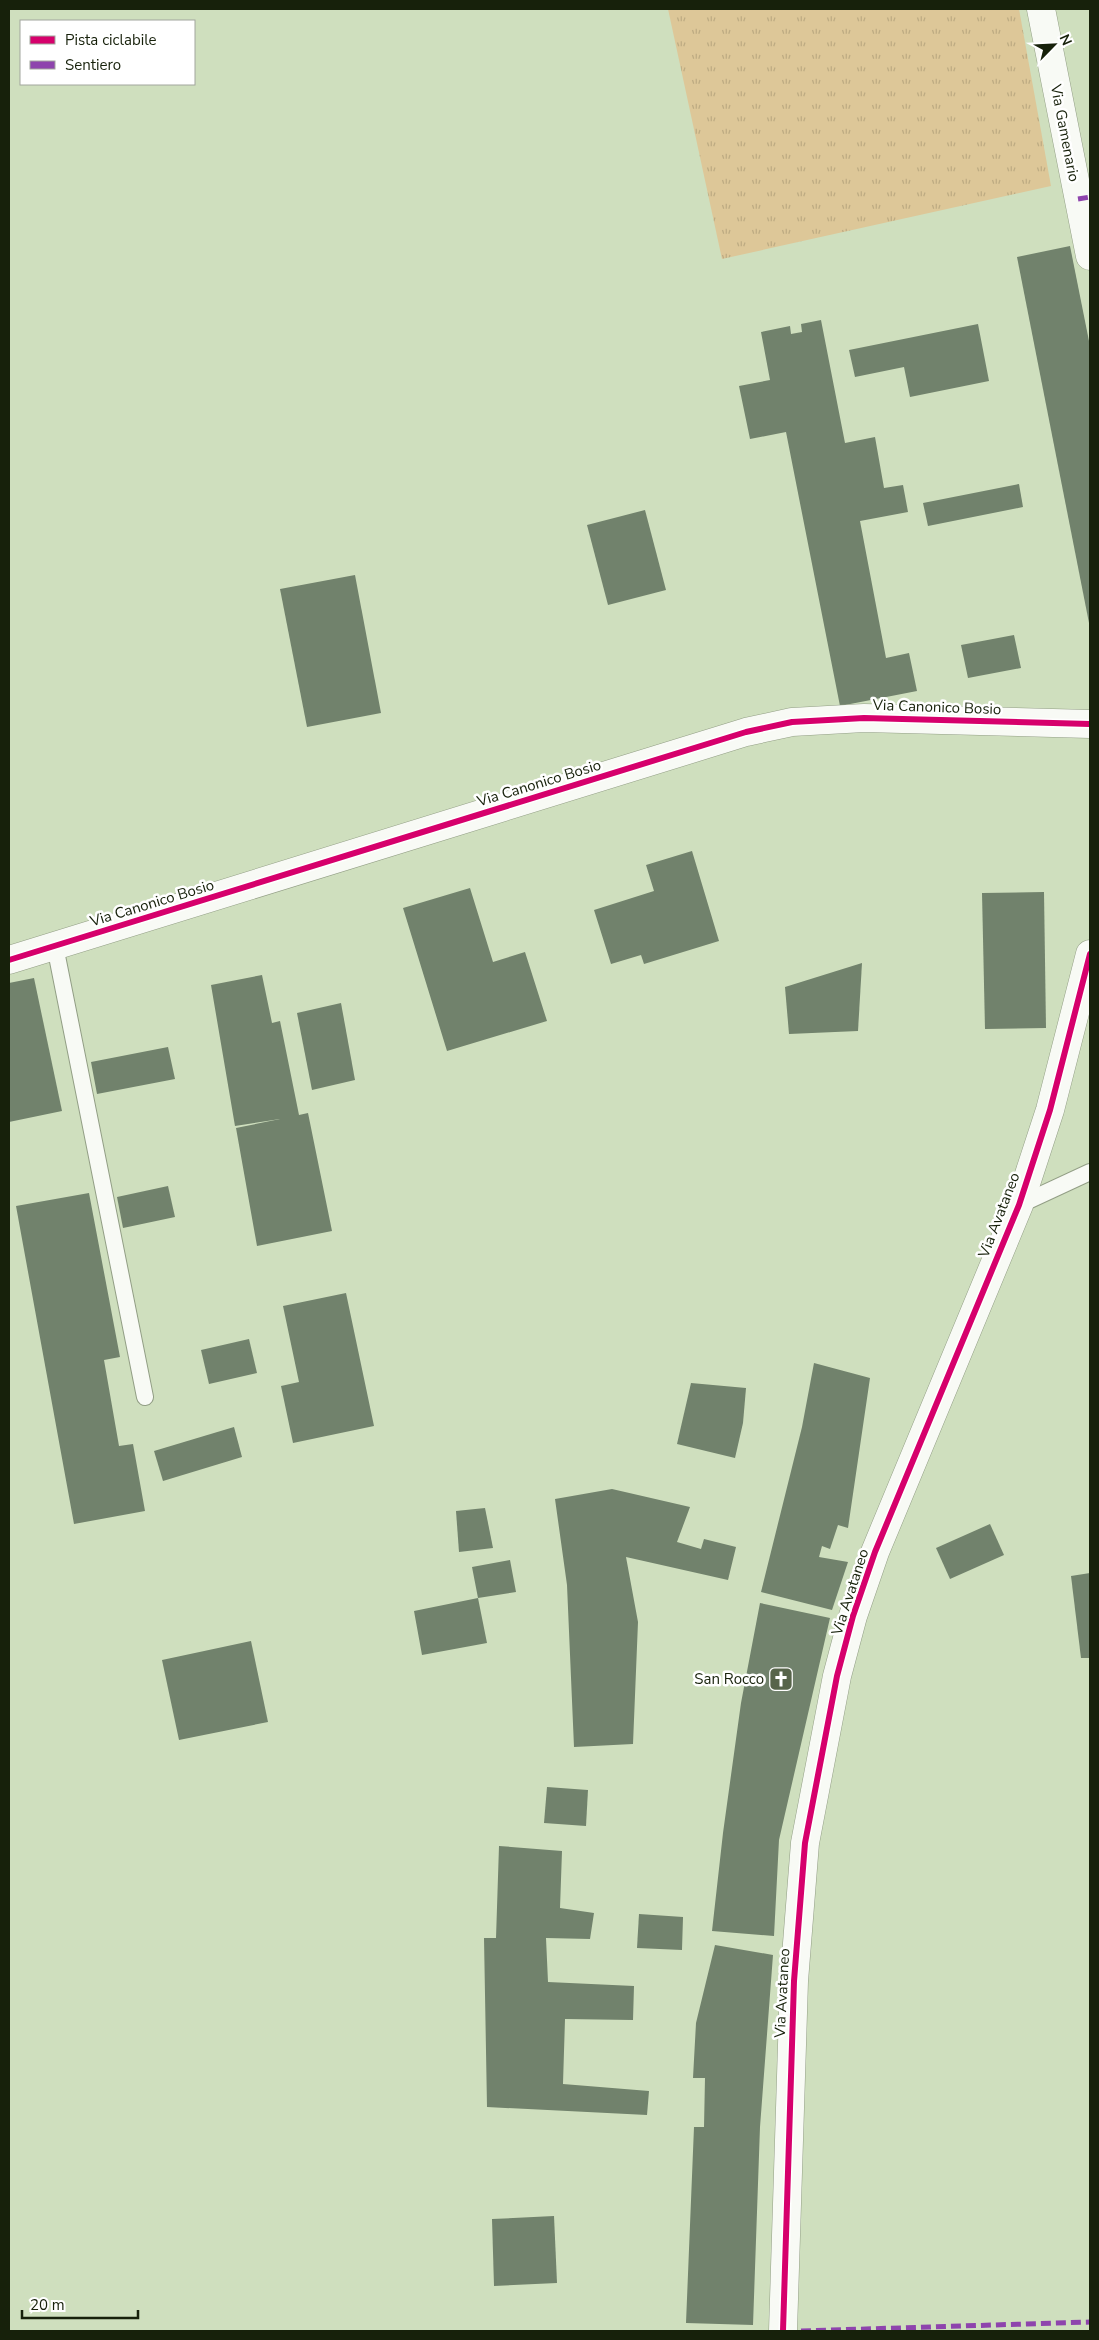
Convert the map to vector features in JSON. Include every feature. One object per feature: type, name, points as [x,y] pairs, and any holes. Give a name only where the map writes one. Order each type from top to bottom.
[{"type":"street","name":"Via Gamenario","points":[[1041,9],[1090,256]]},
{"type":"street","name":"Via Canonico Bosio","points":[[9,960],[746,732],[792,722],[864,718],[1090,724]]},
{"type":"street","name":"Via Avataneo","points":[[783,2331],[794,1981],[805,1842],[837,1676],[853,1616],[875,1552],[1019,1205],[1050,1110],[1090,954]]},
{"type":"lane","points":[[55,946],[145,1398]]},
{"type":"lane","points":[[1019,1205],[1090,1172]]},
{"type":"green space","points":[[668,9],[1019,9],[1051,186],[722,259]]},
{"type":"building","points":[[1070,246],[1090,346],[1089,623],[1017,257]]},
{"type":"building","points":[[821,320],[845,443],[875,437],[884,488],[903,485],[908,512],[860,521],[886,658],[909,653],[917,691],[840,706],[786,432],[750,439],[739,386],[770,380],[761,332],[790,326],[791,334],[802,332],[801,324]]},
{"type":"building","points":[[978,324],[989,381],[910,397],[904,367],[855,377],[849,350]]},
{"type":"building","points":[[1019,484],[1023,507],[928,526],[923,503]]},
{"type":"building","points":[[645,510],[666,590],[608,605],[587,525]]},
{"type":"building","points":[[355,575],[381,713],[307,727],[280,589]]},
{"type":"building","points":[[1014,635],[1021,668],[968,678],[961,645]]},
{"type":"building","points":[[692,851],[719,941],[644,964],[641,955],[611,964],[594,910],[654,891],[646,865]]},
{"type":"building","points":[[470,888],[493,962],[525,952],[547,1021],[447,1051],[403,908]]},
{"type":"building","points":[[1044,892],[1046,1028],[985,1029],[982,893]]},
{"type":"building","points":[[862,963],[858,1031],[789,1034],[785,987]]},
{"type":"building","points":[[262,975],[272,1023],[280,1021],[299,1115],[308,1113],[332,1231],[257,1246],[236,1128],[280,1119],[235,1126],[211,985]]},
{"type":"building","points":[[34,978],[62,1111],[9,1122],[9,983]]},
{"type":"building","points":[[341,1003],[355,1080],[312,1090],[297,1013]]},
{"type":"building","points":[[168,1047],[175,1079],[97,1094],[91,1062]]},
{"type":"building","points":[[168,1186],[175,1217],[123,1228],[117,1197]]},
{"type":"building","points":[[89,1193],[120,1357],[104,1360],[119,1446],[133,1444],[145,1511],[74,1524],[16,1206]]},
{"type":"building","points":[[346,1293],[374,1426],[293,1443],[281,1386],[299,1382],[283,1306]]},
{"type":"building","points":[[249,1339],[257,1373],[209,1384],[201,1350]]},
{"type":"building","points":[[814,1363],[870,1378],[848,1528],[838,1525],[830,1549],[822,1546],[819,1557],[848,1562],[832,1610],[761,1592],[802,1427]]},
{"type":"building","points":[[691,1383],[746,1388],[743,1423],[735,1458],[677,1444]]},
{"type":"building","points":[[234,1427],[242,1457],[163,1481],[154,1451]]},
{"type":"building","points":[[612,1489],[690,1507],[677,1542],[701,1549],[704,1539],[736,1547],[728,1580],[626,1557],[638,1622],[633,1744],[574,1747],[567,1585],[555,1499]]},
{"type":"building","points":[[485,1508],[493,1548],[459,1552],[456,1511]]},
{"type":"building","points":[[990,1524],[1004,1555],[950,1579],[936,1548]]},
{"type":"building","points":[[510,1560],[516,1592],[478,1598],[472,1567]]},
{"type":"building","points":[[1090,1573],[1090,1658],[1081,1658],[1071,1576]]},
{"type":"building","points":[[478,1598],[487,1643],[422,1655],[414,1611]]},
{"type":"building","points":[[760,1603],[830,1618],[779,1840],[774,1936],[712,1931],[741,1703]]},
{"type":"building","points":[[251,1641],[268,1722],[179,1740],[162,1660]]},
{"type":"building","points":[[547,1787],[588,1790],[586,1826],[544,1823]]},
{"type":"building","points":[[499,1846],[562,1851],[560,1908],[594,1913],[590,1939],[546,1938],[548,1982],[634,1986],[633,2020],[565,2019],[563,2084],[649,2091],[647,2115],[487,2107],[484,1938],[496,1938]]},
{"type":"building","points":[[639,1914],[683,1917],[682,1950],[637,1948]]},
{"type":"building","points":[[715,1945],[773,1955],[760,2127],[753,2325],[686,2323],[694,2127],[704,2127],[705,2078],[693,2078],[696,2023]]},
{"type":"building","points":[[554,2216],[557,2283],[494,2286],[492,2219]]},
{"type":"marked path","points":[[1078,199],[1090,197]]},
{"type":"marked path","points":[[801,2331],[1090,2322]]},
{"type":"cycle path","points":[[9,960],[746,732],[792,722],[864,718],[1090,724]]},
{"type":"cycle path","points":[[783,2331],[794,1981],[805,1843],[837,1676],[853,1616],[875,1552],[1019,1205],[1050,1110],[1090,954]]},
{"type":"place","name":"San Rocco","points":[[781,1679]]}]
